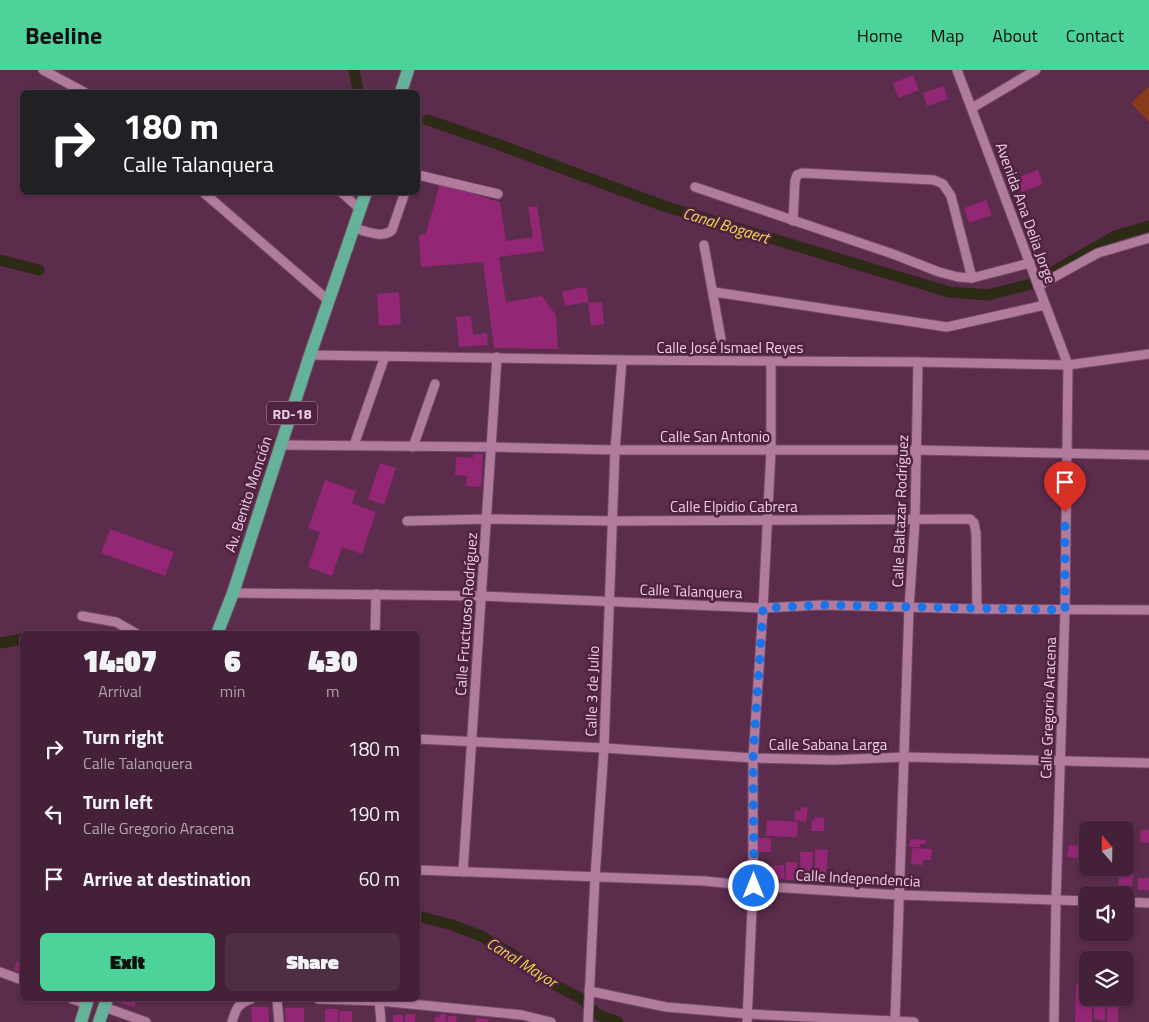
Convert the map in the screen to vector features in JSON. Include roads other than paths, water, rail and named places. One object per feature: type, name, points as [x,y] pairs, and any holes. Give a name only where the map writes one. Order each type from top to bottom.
[{"type":"main road","points":[[402,90],[408,70]]},
{"type":"main road","name":"Av. Benito Monción","points":[[218,631],[233,593],[310,355],[365,195]]},
{"type":"main road","points":[[81,1022],[88,1002]]},
{"type":"main road","points":[[99,1022],[106,1003]]},
{"type":"street","points":[[43,70],[80,90]]},
{"type":"street","name":"Avenida Ana Delia Jorge","points":[[958,70],[1068,365]]},
{"type":"street","points":[[972,108],[1036,70]]},
{"type":"street","points":[[793,221],[795,182],[797,175],[802,173],[934,180],[943,184],[951,196],[972,278]]},
{"type":"street","points":[[420,175],[498,194]]},
{"type":"street","points":[[695,187],[958,277],[972,278],[1030,263]]},
{"type":"street","points":[[206,195],[329,301]]},
{"type":"street","points":[[344,195],[360,209]]},
{"type":"street","points":[[354,228],[383,235],[389,234],[403,195]]},
{"type":"street","points":[[1038,286],[1098,254],[1149,238]]},
{"type":"street","points":[[704,245],[721,339]]},
{"type":"street","points":[[714,292],[947,327],[1045,305]]},
{"type":"street","name":"Calle José Ismael Reyes","points":[[310,355],[1068,365],[1149,354]]},
{"type":"street","points":[[354,445],[385,356]]},
{"type":"street","name":"Calle Fructuoso Rodríguez","points":[[463,872],[497,357]]},
{"type":"street","name":"Calle 3 de Julio","points":[[588,1020],[604,748],[615,450],[622,360]]},
{"type":"street","points":[[747,1018],[754,886],[753,758],[771,450],[771,362]]},
{"type":"street","name":"Calle Baltazar Rodríguez","points":[[895,1021],[909,608],[915,521],[918,362]]},
{"type":"street","name":"Calle Gregorio Aracena","points":[[1054,1022],[1065,610],[1068,365]]},
{"type":"street","points":[[413,446],[435,384]]},
{"type":"street","name":"Calle San Antonio","points":[[281,445],[615,450],[917,450],[1149,455]]},
{"type":"street","name":"Calle Elpidio Cabrera","points":[[406,521],[487,519],[915,521],[970,519],[974,523],[976,533],[977,609]]},
{"type":"street","name":"Calle Talanquera","points":[[233,593],[482,596],[763,608],[821,605],[909,608],[1149,610]]},
{"type":"street","points":[[375,631],[376,594]]},
{"type":"street","points":[[82,616],[116,622],[132,631]]},
{"type":"street","name":"Calle Sabana Larga","points":[[420,739],[604,748],[753,758],[834,760],[905,757],[1149,763]]},
{"type":"street","name":"Calle Independencia","points":[[420,870],[706,881],[754,886],[899,895],[1079,901]]},
{"type":"street","points":[[1134,902],[1149,903]]},
{"type":"street","points":[[0,972],[20,979]]},
{"type":"street","points":[[589,994],[747,1018],[914,1022]]},
{"type":"street","points":[[232,1022],[236,1010],[245,1001]]},
{"type":"street","points":[[277,1001],[279,1022]]},
{"type":"street","points":[[380,1001],[381,1022]]},
{"type":"street","points":[[387,1001],[551,1022]]},
{"type":"street","points":[[106,1003],[146,1022]]},
{"type":"waterway","name":"Canal Bogaert","points":[[354,70],[358,90]]},
{"type":"waterway","name":"Canal Bogaert","points":[[428,120],[664,206],[949,292],[988,295],[1031,284]]},
{"type":"waterway","name":"Canal Bogaert","points":[[1056,270],[1115,236],[1149,226]]},
{"type":"waterway","points":[[0,260],[39,270]]},
{"type":"waterway","name":"Canal Mayor","points":[[0,643],[20,639]]},
{"type":"waterway","name":"Canal Mayor","points":[[420,917],[452,925],[481,936],[512,954],[544,979],[582,999],[598,1015],[618,1022]]}]
